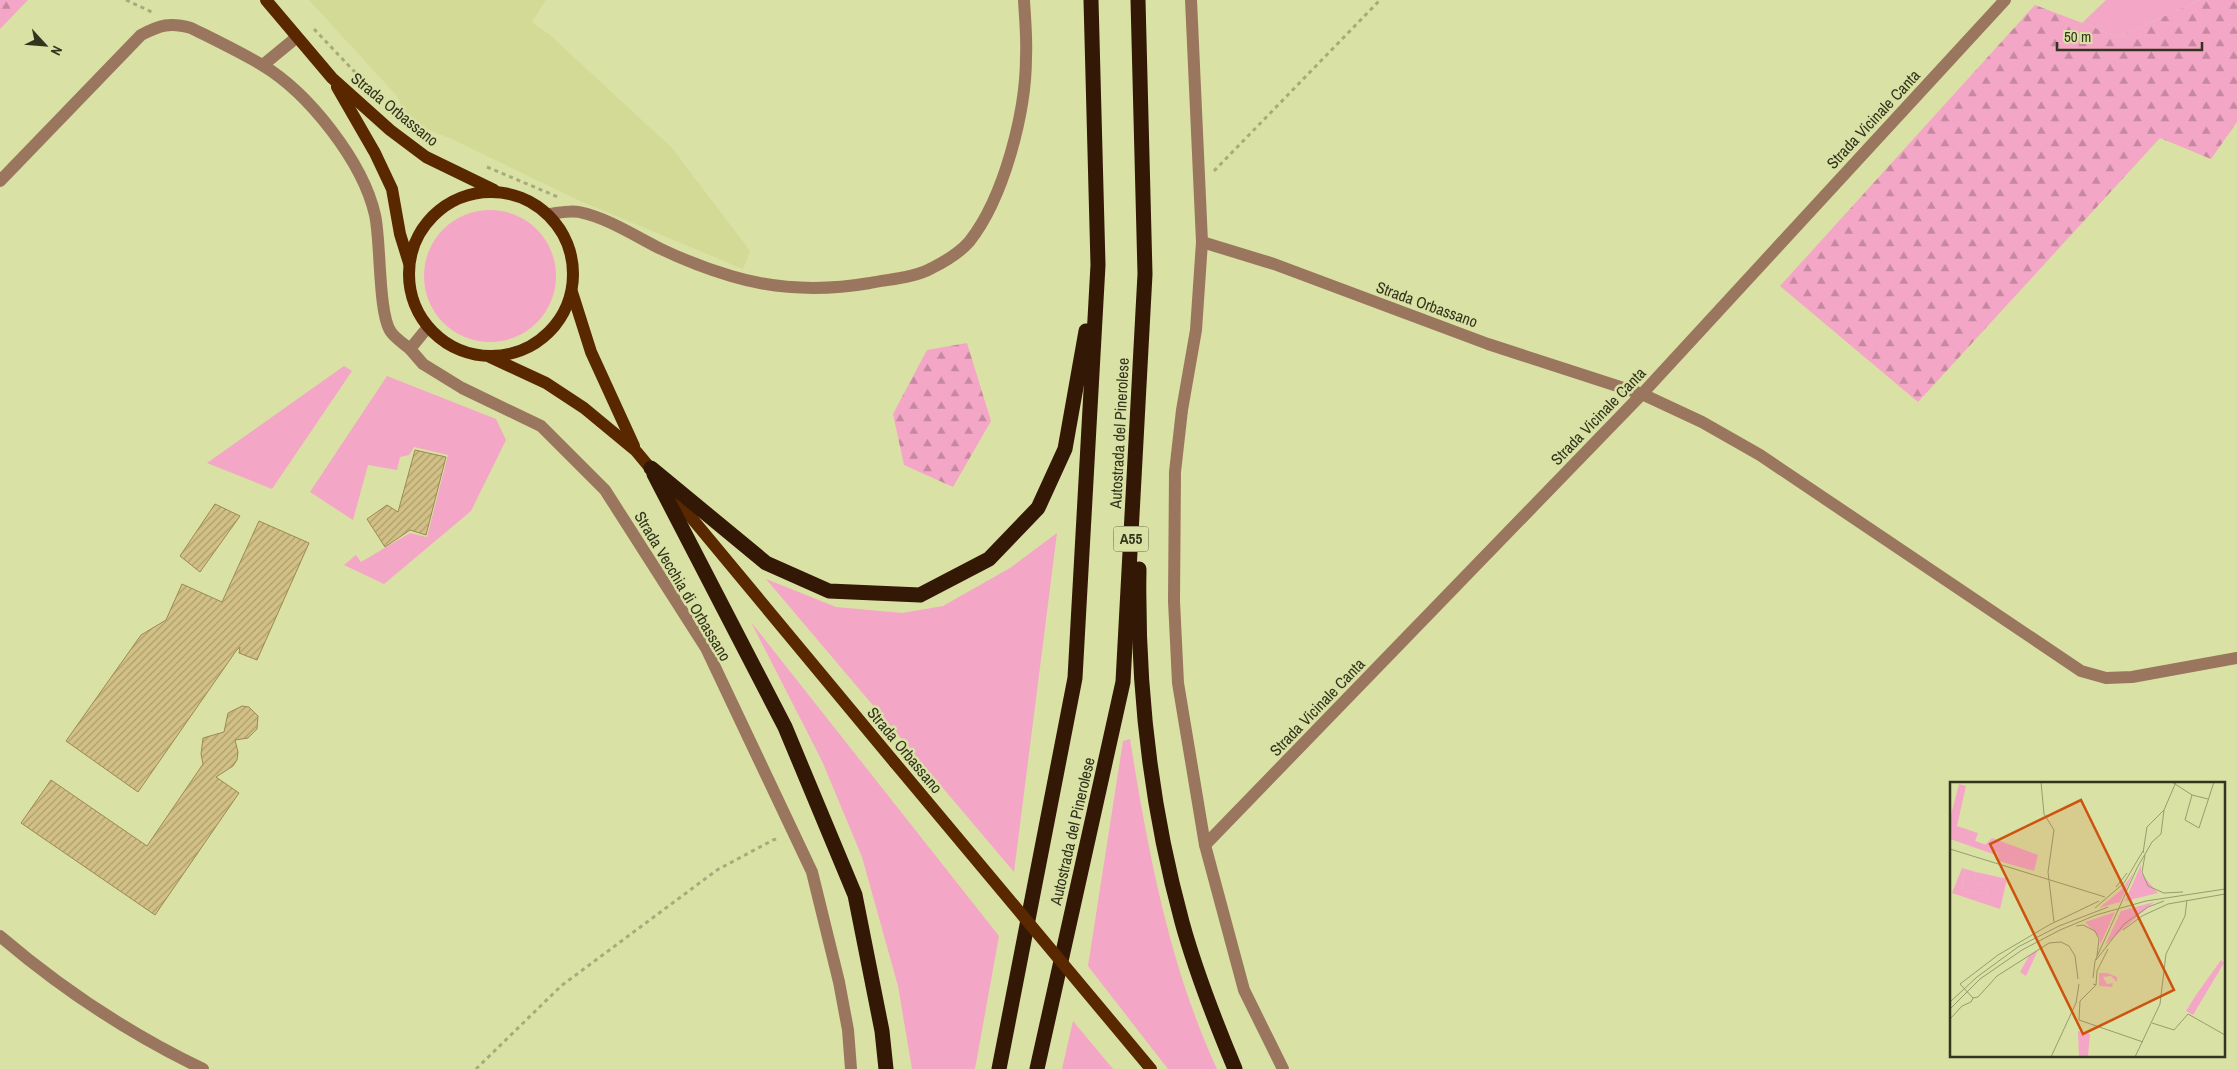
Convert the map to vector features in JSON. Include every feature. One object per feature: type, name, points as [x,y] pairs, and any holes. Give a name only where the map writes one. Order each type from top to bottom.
[{"type":"highway","name":"Autostrada del Pinerolese","points":[[999,1069],[1075,678],[1098,265],[1091,0]]},
{"type":"highway","name":"Autostrada del Pinerolese","points":[[1037,1069],[1124,682],[1145,274],[1138,0]]},
{"type":"highway","points":[[651,468],[766,564],[829,591],[920,595],[989,559],[1038,508],[1065,449],[1098,265]]},
{"type":"highway","points":[[1145,274],[1139,604],[1143,698],[1155,792],[1169,868],[1182,923],[1200,981],[1235,1069]]},
{"type":"highway","points":[[651,468],[785,727],[855,895],[882,1031],[886,1069]]},
{"type":"main road","name":"Strada Orbassano","points":[[266,0],[332,78],[390,130],[426,157],[494,190],[523,197],[549,214],[562,230],[571,250],[574,270],[572,292],[561,318],[542,339],[518,352],[490,357]]},
{"type":"main road","name":"Strada Orbassano","points":[[332,78],[375,153],[392,189],[400,234],[409,263],[412,297],[428,327],[445,343],[466,353],[490,357],[556,389],[584,408],[636,451],[1151,1069]]},
{"type":"main road","name":"Strada Orbassano","points":[[409,263],[419,234],[438,210],[464,195],[494,190]]},
{"type":"main road","name":"Strada Orbassano","points":[[572,292],[591,352],[636,451]]},
{"type":"street","points":[[549,214],[577,211],[608,222],[688,261],[732,277],[779,288],[812,289],[862,284],[906,276],[931,269],[968,243],[985,217],[1005,171],[1018,124],[1023,93],[1026,58],[1024,0]]},
{"type":"street","points":[[1191,0],[1202,242],[1196,330],[1182,410],[1175,472],[1174,601],[1178,684],[1205,845],[1244,990],[1283,1069]]},
{"type":"street","name":"Strada Vicinale Canta","points":[[1205,845],[1642,394],[2005,0]]},
{"type":"street","name":"Strada Vecchia di Orbassano","points":[[0,181],[141,35],[158,26],[179,25],[192,28],[263,66],[282,79],[309,105],[330,130],[355,166],[368,193],[375,216],[384,311],[390,331],[424,364],[462,388],[541,426],[605,490],[706,648],[812,872],[840,982],[848,1030],[851,1069]]},
{"type":"street","points":[[263,66],[297,37]]},
{"type":"street","name":"Strada Orbassano","points":[[1202,242],[1274,264],[1488,344],[1642,394],[1702,422],[1760,455],[2081,671],[2106,678],[2132,677],[2237,658]]},
{"type":"street","points":[[410,350],[428,327]]},
{"type":"street","points":[[0,936],[80,999],[121,1024],[204,1069]]},
{"type":"path","points":[[1200,186],[1380,0]]},
{"type":"path","points":[[313,29],[372,90]]},
{"type":"path","points":[[482,165],[557,196],[577,211]]},
{"type":"path","points":[[476,1069],[561,986],[612,947],[718,870],[773,840],[795,835]]},
{"type":"shaded area","points":[[309,0],[546,0],[532,22],[550,35],[672,148],[750,251],[743,269],[578,200],[454,140],[409,122],[397,96]]},
{"type":"green space","points":[[0,0],[28,0],[0,29]]},
{"type":"green space","points":[[2106,0],[2200,0],[2119,37],[2082,23]]},
{"type":"green space","points":[[2200,0],[2237,0],[2237,122],[2211,159],[2160,138],[1918,402],[1780,286],[2035,5],[2119,37]]},
{"type":"green space","points":[[490,210],[515,215],[526,221],[536,230],[545,240],[551,251],[556,276],[551,301],[545,312],[536,322],[526,331],[515,337],[490,342],[465,337],[454,331],[444,322],[435,312],[429,301],[424,276],[429,251],[435,240],[444,230],[454,221],[465,215]]},
{"type":"green space","points":[[967,343],[991,421],[953,487],[904,465],[893,414],[927,350]]},
{"type":"green space","points":[[344,366],[352,371],[272,489],[207,463]]},
{"type":"green space","points":[[387,376],[496,419],[506,440],[471,511],[384,584],[344,565],[356,555],[361,562],[410,533],[427,537],[448,455],[414,447],[409,455],[400,457],[397,470],[368,465],[353,520],[310,492]]},
{"type":"green space","points":[[1057,533],[1014,872],[766,579],[836,607],[902,613],[943,606],[1010,568]]},
{"type":"green space","points":[[751,622],[999,936],[975,1069],[912,1069],[898,986],[862,857],[822,761]]},
{"type":"green space","points":[[1130,739],[1144,823],[1162,907],[1186,989],[1200,1030],[1217,1069],[1168,1069],[1088,966],[1123,741]]},
{"type":"green space","points":[[1073,1021],[1113,1069],[1062,1069]]},
{"type":"building","points":[[415,450],[446,457],[426,535],[410,530],[385,547],[367,519],[387,505],[398,512]]},
{"type":"building","points":[[215,504],[240,516],[200,572],[180,556]]},
{"type":"building","points":[[259,521],[309,543],[257,660],[239,653],[240,647],[236,651],[138,792],[66,741],[141,635],[166,620],[182,584],[222,602]]},
{"type":"building","points":[[242,706],[249,707],[258,716],[257,729],[248,738],[235,740],[238,752],[237,760],[233,766],[216,777],[239,793],[155,915],[21,823],[51,780],[147,846],[203,764],[201,754],[203,738],[224,732],[228,713]]}]
